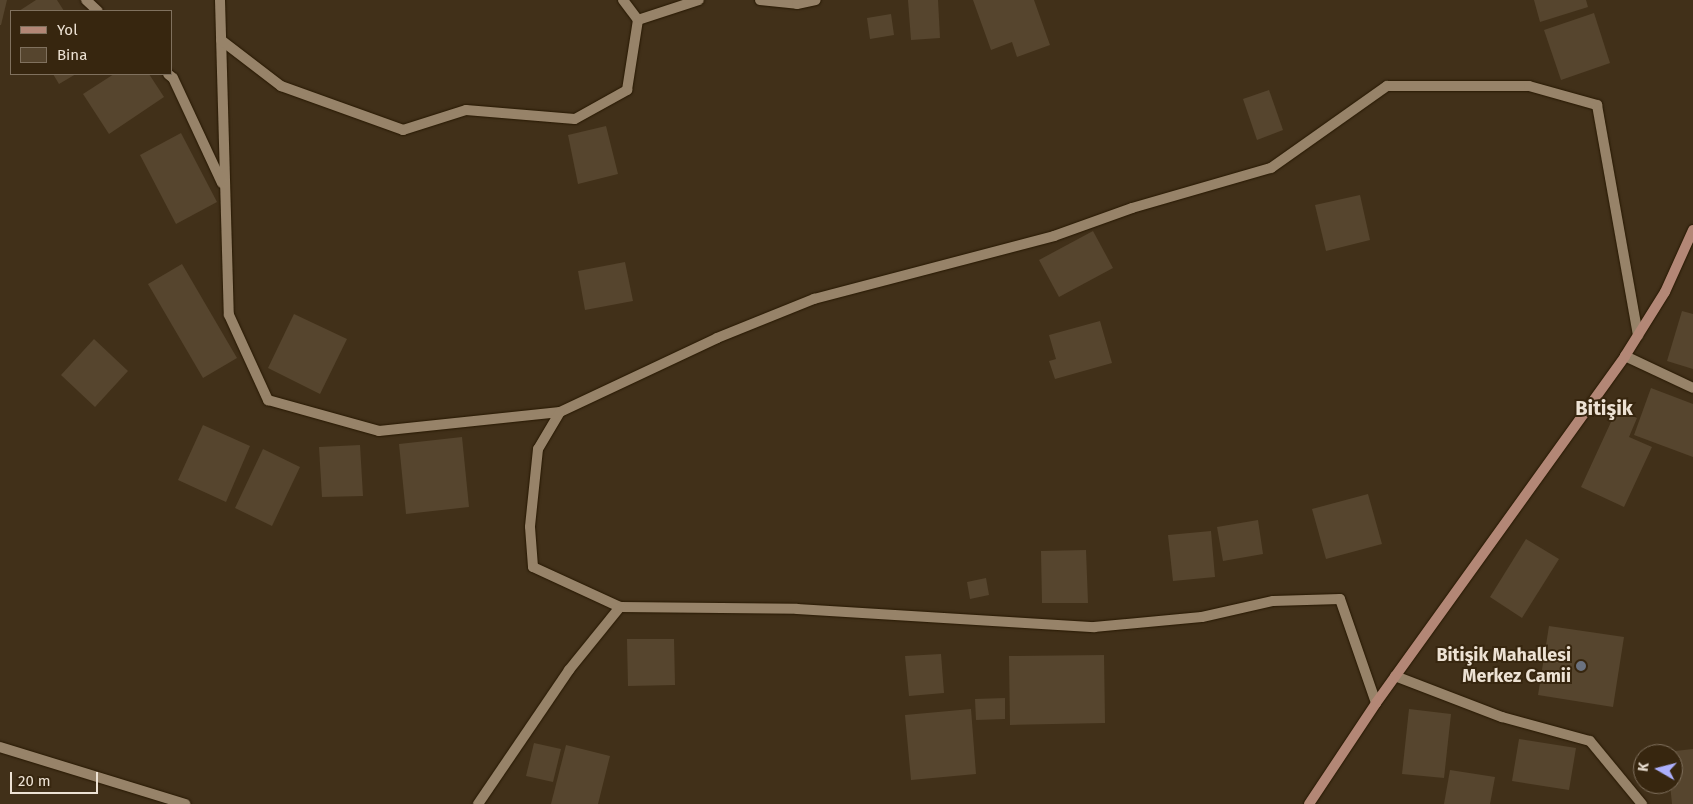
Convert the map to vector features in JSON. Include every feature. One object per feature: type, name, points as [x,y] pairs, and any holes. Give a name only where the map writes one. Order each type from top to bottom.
[{"type":"street","points":[[86,0],[97,10]]},
{"type":"street","points":[[220,0],[229,316],[268,400],[379,431],[560,412],[717,338],[814,299],[1054,236],[1132,208],[1271,168],[1387,86],[1529,86],[1598,105],[1638,335]]},
{"type":"street","points":[[221,40],[281,86],[403,130],[466,110],[575,119],[627,90],[638,20],[623,0]]},
{"type":"street","points":[[638,20],[699,0]]},
{"type":"street","points":[[760,0],[797,4],[816,0]]},
{"type":"street","points":[[169,75],[173,78],[224,189]]},
{"type":"street","points":[[1309,804],[1376,702],[1625,356],[1665,292],[1693,230]]},
{"type":"street","points":[[1625,356],[1693,388]]},
{"type":"street","points":[[560,412],[538,449],[530,526],[533,567],[620,607],[797,608],[1094,627],[1202,617],[1274,601],[1340,599],[1376,702]]},
{"type":"street","points":[[478,804],[570,670],[620,607]]},
{"type":"street","points":[[1395,676],[1502,717],[1590,741],[1642,804]]},
{"type":"street","points":[[0,747],[185,804]]},
{"type":"building","points":[[0,0],[7,0],[1,25],[0,25]]},
{"type":"building","points":[[36,0],[57,0],[63,10],[21,10]]},
{"type":"building","points":[[908,0],[938,0],[940,38],[911,40]]},
{"type":"building","points":[[973,0],[1034,0],[1050,45],[1017,57],[1012,42],[991,50]]},
{"type":"building","points":[[1534,0],[1586,0],[1588,7],[1540,22]]},
{"type":"building","points":[[1594,13],[1610,63],[1561,80],[1544,30]]},
{"type":"building","points":[[891,14],[894,35],[870,39],[867,18]]},
{"type":"building","points":[[54,75],[74,75],[59,84]]},
{"type":"building","points":[[112,75],[150,75],[164,97],[109,134],[83,94]]},
{"type":"building","points":[[1269,90],[1283,130],[1257,140],[1243,99]]},
{"type":"building","points":[[606,126],[618,174],[578,184],[568,135]]},
{"type":"building","points":[[181,133],[217,202],[176,224],[140,155]]},
{"type":"building","points":[[1360,195],[1370,240],[1326,251],[1315,205]]},
{"type":"building","points":[[1093,231],[1113,268],[1059,297],[1039,260]]},
{"type":"building","points":[[625,262],[633,301],[585,310],[578,271]]},
{"type":"building","points":[[182,264],[237,358],[203,378],[148,284]]},
{"type":"building","points":[[1682,311],[1693,314],[1693,369],[1667,361]]},
{"type":"building","points":[[294,314],[347,339],[320,394],[268,368]]},
{"type":"building","points":[[1100,321],[1112,363],[1055,379],[1049,361],[1056,359],[1049,335]]},
{"type":"building","points":[[94,339],[128,371],[95,407],[61,375]]},
{"type":"building","points":[[1651,388],[1693,404],[1693,457],[1634,435]]},
{"type":"building","points":[[1617,409],[1637,418],[1629,437],[1652,447],[1624,507],[1581,487]]},
{"type":"building","points":[[203,425],[250,446],[226,502],[178,480]]},
{"type":"building","points":[[462,437],[469,507],[406,514],[399,444]]},
{"type":"building","points":[[360,445],[363,496],[322,497],[319,447]]},
{"type":"building","points":[[263,449],[300,467],[272,526],[235,508]]},
{"type":"building","points":[[1368,494],[1382,544],[1326,559],[1312,509]]},
{"type":"building","points":[[1258,520],[1263,554],[1223,561],[1217,527]]},
{"type":"building","points":[[1211,531],[1215,577],[1173,581],[1168,535]]},
{"type":"building","points":[[1526,539],[1559,559],[1522,618],[1490,597]]},
{"type":"building","points":[[1086,550],[1088,603],[1042,603],[1041,551]]},
{"type":"building","points":[[986,578],[989,595],[970,599],[967,582]]},
{"type":"building","name":"Bitişik Mahallesi Merkez Camii","points":[[1549,626],[1624,637],[1613,707],[1538,695]]},
{"type":"building","points":[[627,639],[674,639],[675,685],[628,686]]},
{"type":"building","points":[[941,654],[944,693],[909,696],[905,656]]},
{"type":"building","points":[[1104,655],[1105,723],[1010,725],[1009,656]]},
{"type":"building","points":[[1005,698],[1005,719],[976,720],[975,699]]},
{"type":"building","points":[[971,709],[976,774],[911,780],[905,715]]},
{"type":"building","points":[[1409,709],[1451,714],[1444,778],[1402,774]]},
{"type":"building","points":[[1519,739],[1576,748],[1569,790],[1512,781]]},
{"type":"building","points":[[534,743],[561,749],[553,782],[526,776]]},
{"type":"building","points":[[566,745],[610,756],[598,804],[551,804]]},
{"type":"building","points":[[1693,749],[1693,804],[1672,804],[1671,794],[1683,794],[1683,750]]},
{"type":"building","points":[[1450,770],[1495,777],[1490,804],[1444,804]]},
{"type":"place","name":"Bitişik Mahallesi Merkez Camii","points":[[1581,666]]},
{"type":"district","name":"Bitişik","points":[[1604,408]]}]
